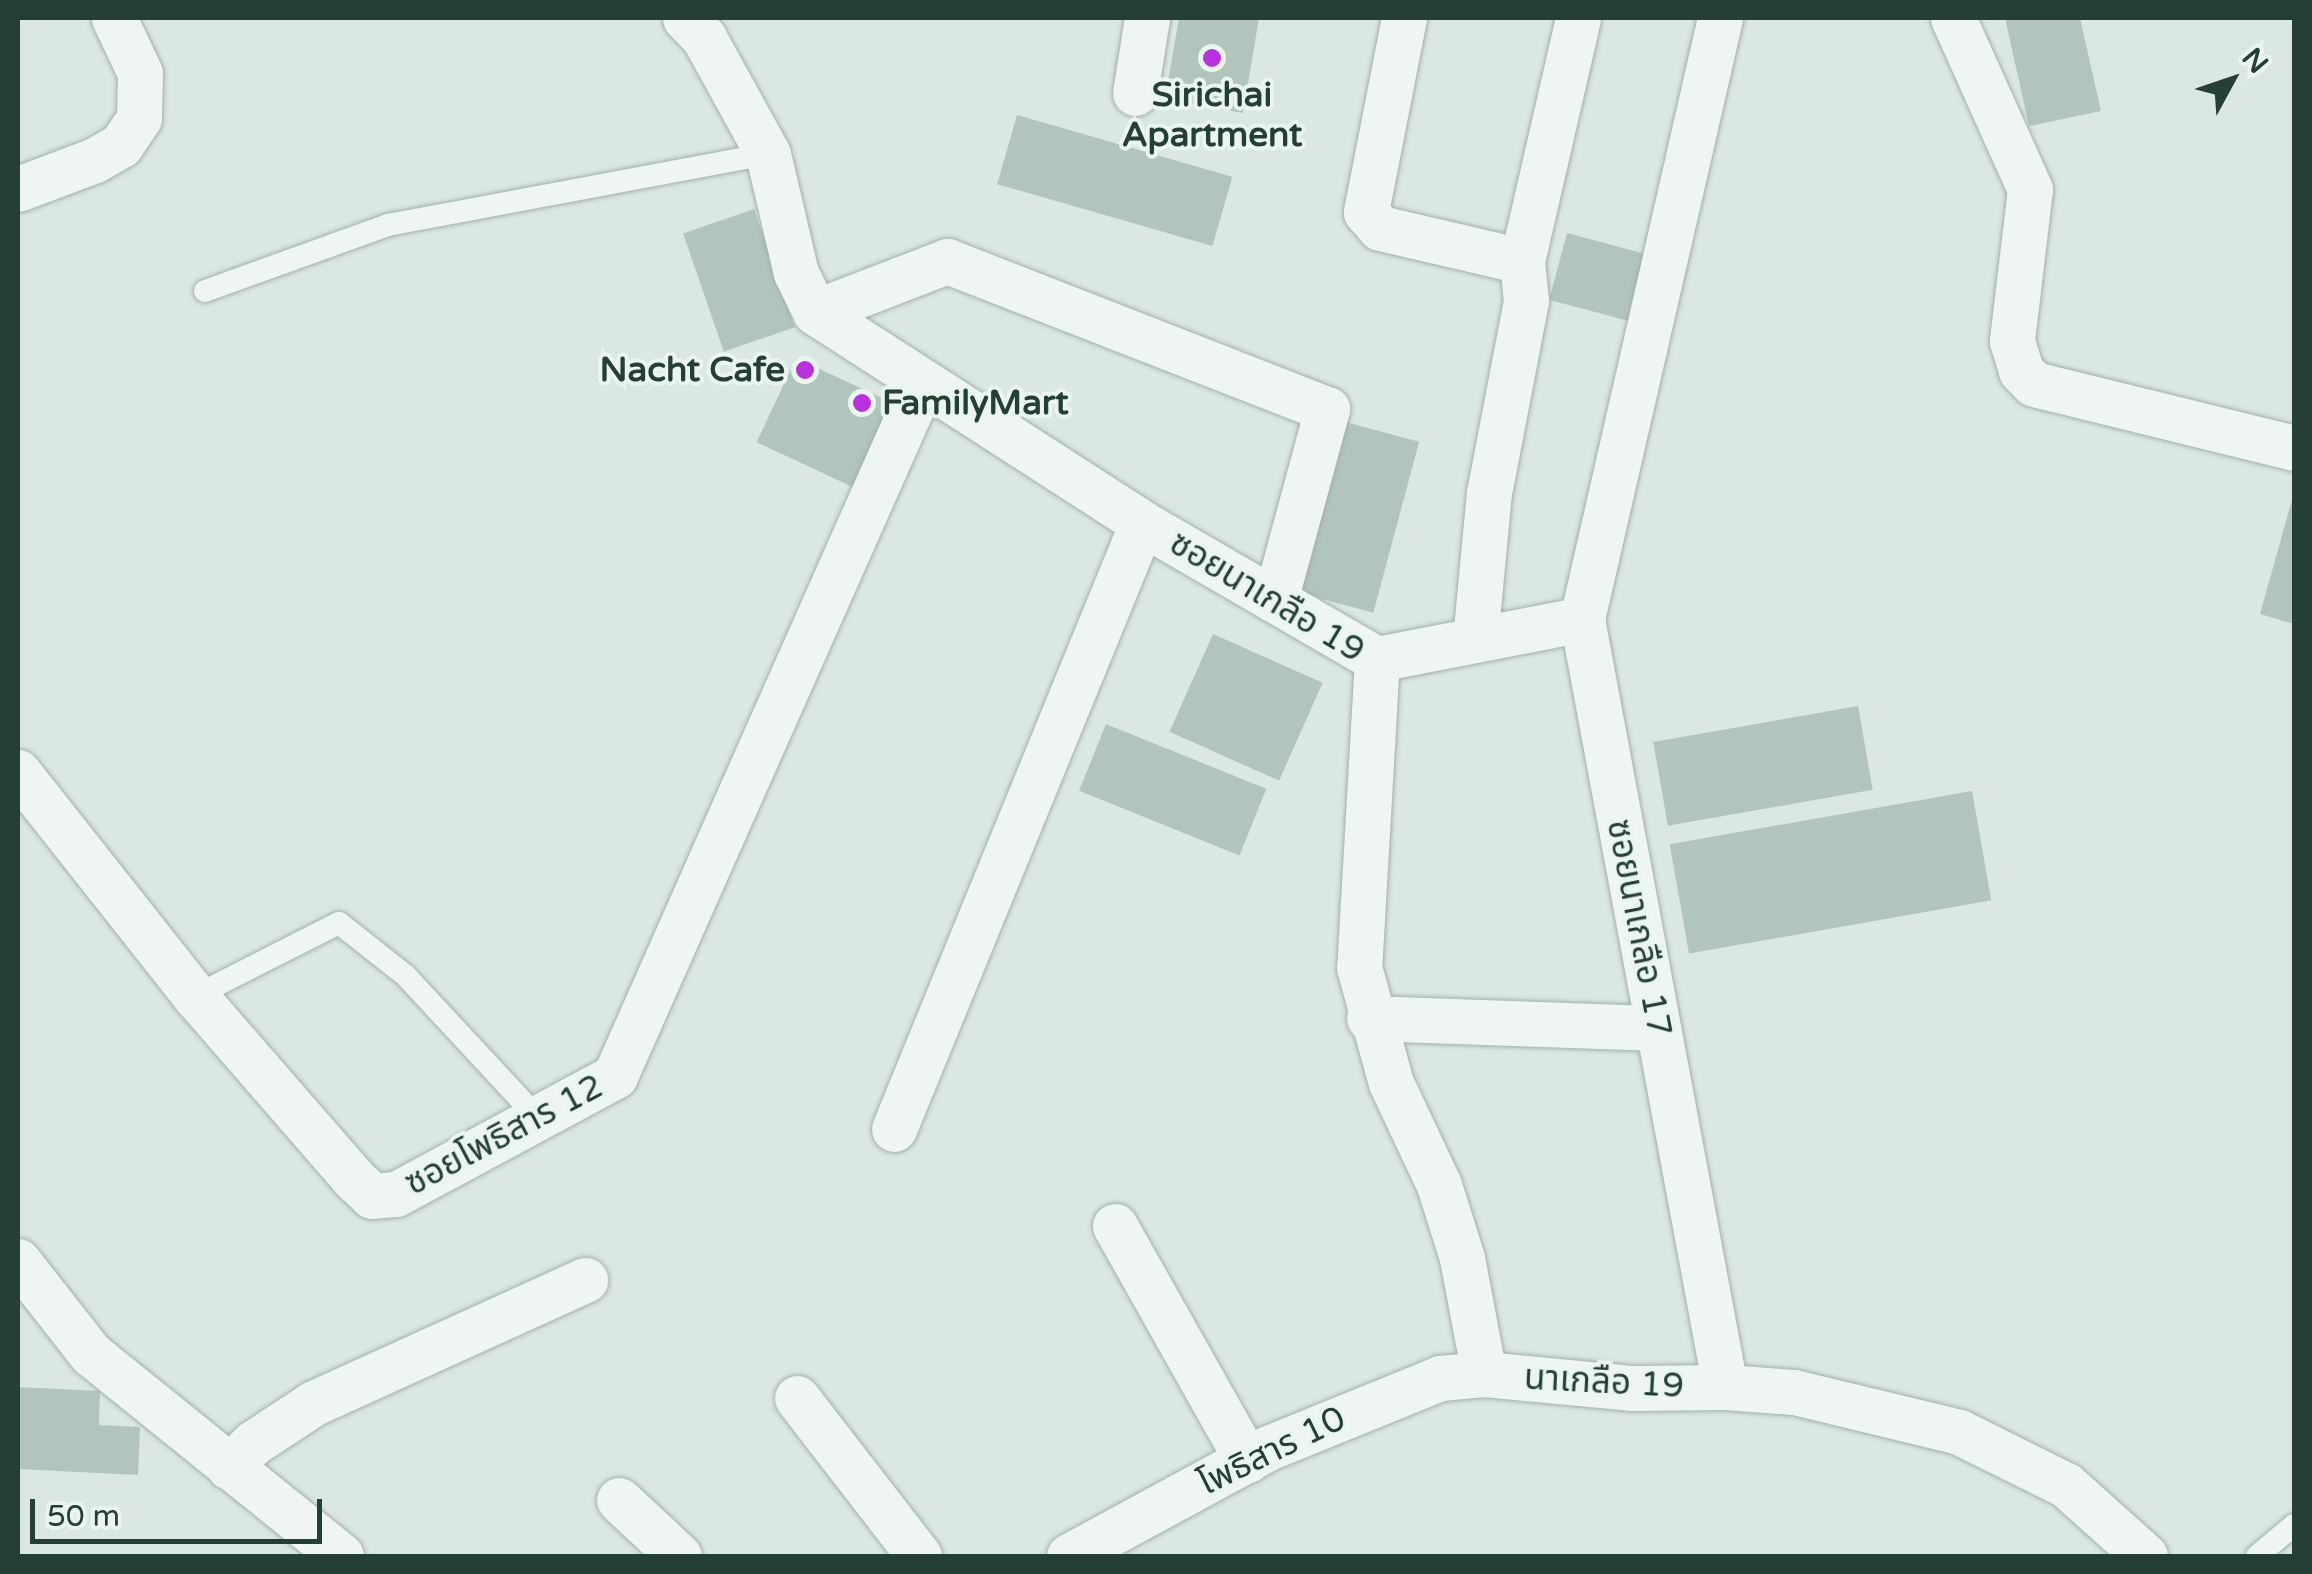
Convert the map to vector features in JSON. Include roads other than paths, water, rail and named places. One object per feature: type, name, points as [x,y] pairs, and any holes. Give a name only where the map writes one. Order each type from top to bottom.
[{"type":"street","points":[[18,189],[95,160],[121,145],[139,118],[140,73],[114,18]]},
{"type":"street","points":[[685,18],[704,38],[768,154],[796,273],[815,312],[947,260],[1327,409],[1275,600]]},
{"type":"street","points":[[1135,93],[1147,18]]},
{"type":"street","points":[[1404,18],[1366,212],[1380,228],[1408,237],[1522,262]]},
{"type":"street","points":[[1475,640],[1489,494],[1526,301],[1522,262],[1578,18]]},
{"type":"street","name":"ซอยนาเกลือ 17","points":[[1720,18],[1582,619],[1725,1387]]},
{"type":"street","points":[[1952,18],[2030,189],[2012,341],[2021,371],[2034,384],[2294,448]]},
{"type":"street","name":"ซอยนาเกลือ 19","points":[[815,312],[922,386],[1142,522],[1377,659],[1359,966],[1369,1018],[1391,1083],[1439,1185],[1462,1258],[1484,1374]]},
{"type":"street","name":"ซอยโพธิสาร 12","points":[[18,772],[195,996],[372,1196],[396,1194],[615,1076],[922,386]]},
{"type":"street","points":[[894,1129],[1142,522]]},
{"type":"street","points":[[1377,659],[1582,619]]},
{"type":"street","points":[[1369,1018],[1658,1028]]},
{"type":"street","points":[[1115,1226],[1247,1460]]},
{"type":"street","points":[[18,1261],[91,1354],[341,1556]]},
{"type":"street","points":[[230,1467],[253,1443],[314,1403],[585,1280]]},
{"type":"street","name":"นาเกลือ 19","points":[[1484,1374],[1633,1388],[1725,1387]]},
{"type":"street","name":"โพธิสาร 10","points":[[1069,1556],[1247,1460],[1440,1378],[1484,1374]]},
{"type":"street","points":[[1725,1387],[1794,1392],[1958,1432],[2066,1485],[2144,1556]]},
{"type":"street","points":[[796,1398],[919,1556]]},
{"type":"street","points":[[619,1500],[680,1556]]},
{"type":"lane","points":[[205,291],[388,225],[768,154]]},
{"type":"lane","points":[[195,996],[339,923],[406,976],[539,1119]]},
{"type":"lane","points":[[2257,1556],[2294,1525]]},
{"type":"place","name":"Sirichai Apartment","points":[[1212,58]]},
{"type":"place","name":"Nacht Cafe","points":[[805,370]]},
{"type":"place","name":"FamilyMart","points":[[862,403]]}]
